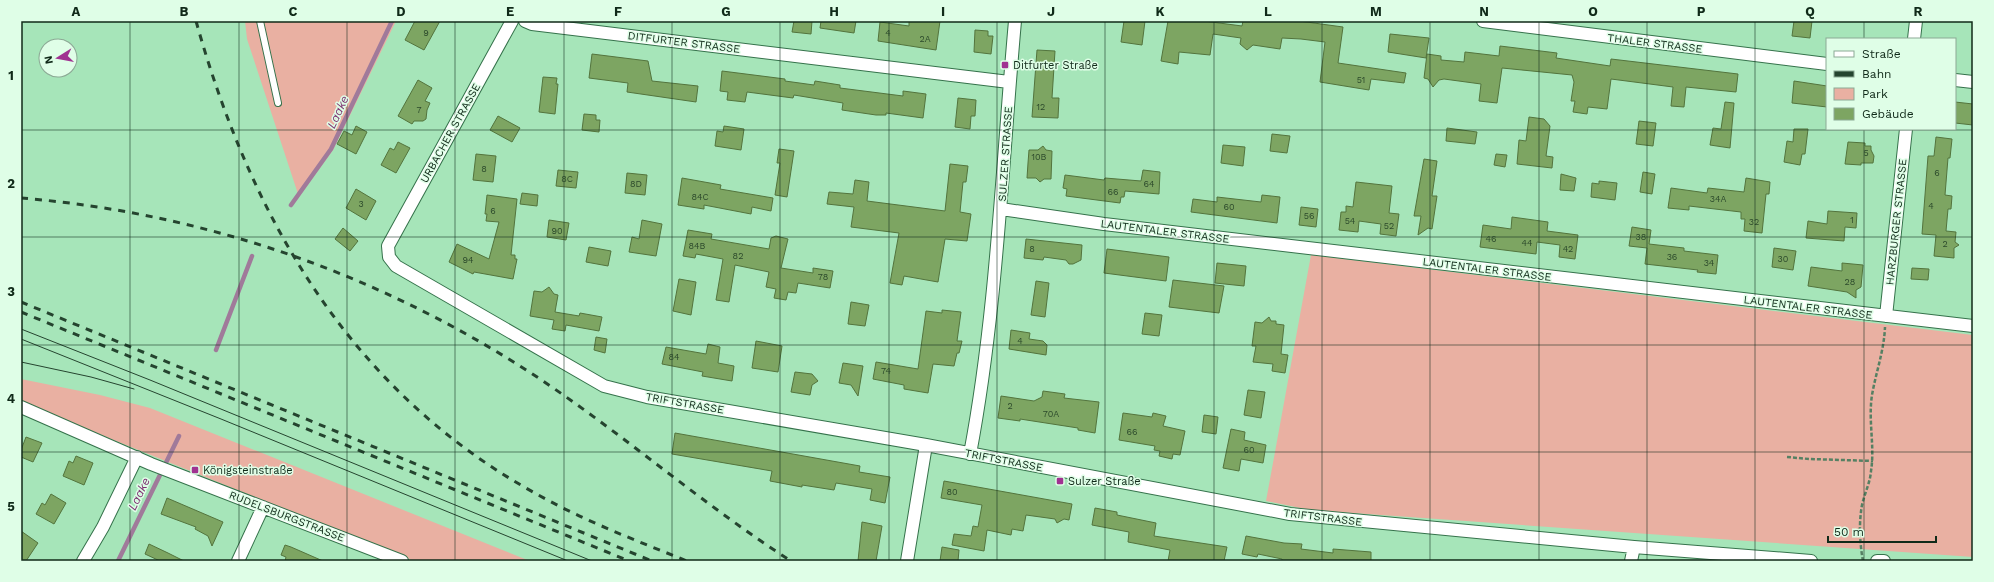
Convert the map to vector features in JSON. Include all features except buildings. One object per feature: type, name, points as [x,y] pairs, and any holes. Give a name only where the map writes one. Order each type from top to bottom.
[{"type":"street","name":"URBACHER STRASSE","points":[[388,246],[512,21]]},
{"type":"street","name":"DITFURTER STRASSE","points":[[525,21],[532,24],[1009,82]]},
{"type":"street","name":"SULZER STRASSE","points":[[970,454],[988,338],[1001,209],[1009,82],[1015,21]]},
{"type":"street","name":"THALER STRASSE","points":[[1483,21],[1826,64]]},
{"type":"street","points":[[1914,38],[1916,21]]},
{"type":"street","points":[[1956,80],[1973,82]]},
{"type":"street","name":"HARZBURGER STRASSE","points":[[1886,316],[1906,130]]},
{"type":"street","name":"LAUTENTALER STRASSE","points":[[1001,209],[1104,224],[1973,326]]},
{"type":"street","name":"TRIFTSTRASSE","points":[[388,246],[389,257],[396,266],[604,386],[647,396],[970,454],[1290,514],[1634,547],[1811,561]]},
{"type":"street","points":[[21,407],[137,458],[103,527],[83,561]]},
{"type":"street","points":[[908,561],[926,446]]},
{"type":"street","name":"RUDELSBURGSTRASSE","points":[[137,458],[264,506],[402,561]]},
{"type":"street","points":[[238,561],[264,506]]},
{"type":"street","points":[[1631,561],[1634,547]]},
{"type":"street","points":[[1877,561],[1884,561]]},
{"type":"lane","points":[[260,21],[278,103]]},
{"type":"path","points":[[1863,561],[1861,550],[1861,512],[1870,480],[1873,461],[1870,428],[1872,396],[1884,348],[1886,316]]},
{"type":"path","points":[[1787,457],[1873,461]]},
{"type":"green space","points":[[245,21],[396,21],[333,150],[299,197],[247,39]]},
{"type":"green space","points":[[1311,255],[1973,335],[1973,557],[1310,510],[1266,501]]},
{"type":"green space","points":[[21,379],[100,395],[150,408],[530,561],[414,561],[111,439],[21,401]]},
{"type":"waterway","name":"Laake","points":[[291,205],[331,149],[392,21]]},
{"type":"waterway","name":"Laake","points":[[216,350],[252,256]]},
{"type":"waterway","name":"Laake","points":[[118,561],[179,436]]},
{"type":"tram line","points":[[21,329],[150,380],[592,561]]},
{"type":"tram line","points":[[21,339],[568,561]]},
{"type":"tram line","points":[[21,362],[91,377],[134,389]]},
{"type":"railway","points":[[196,21],[219,94],[246,163],[279,230],[316,292],[360,350],[411,403],[468,451],[533,492],[570,512],[687,561]]},
{"type":"railway","points":[[21,198],[90,206],[157,218],[223,234],[288,254],[352,279],[414,307],[475,339],[567,397],[726,516],[791,561]]},
{"type":"railway","points":[[21,302],[652,561]]},
{"type":"railway","points":[[21,312],[629,561]]},
{"type":"place","name":"Ditfurter Straße","points":[[1005,65]]},
{"type":"place","name":"Königsteinstraße","points":[[195,470]]},
{"type":"place","name":"Sulzer Straße","points":[[1060,481]]}]
